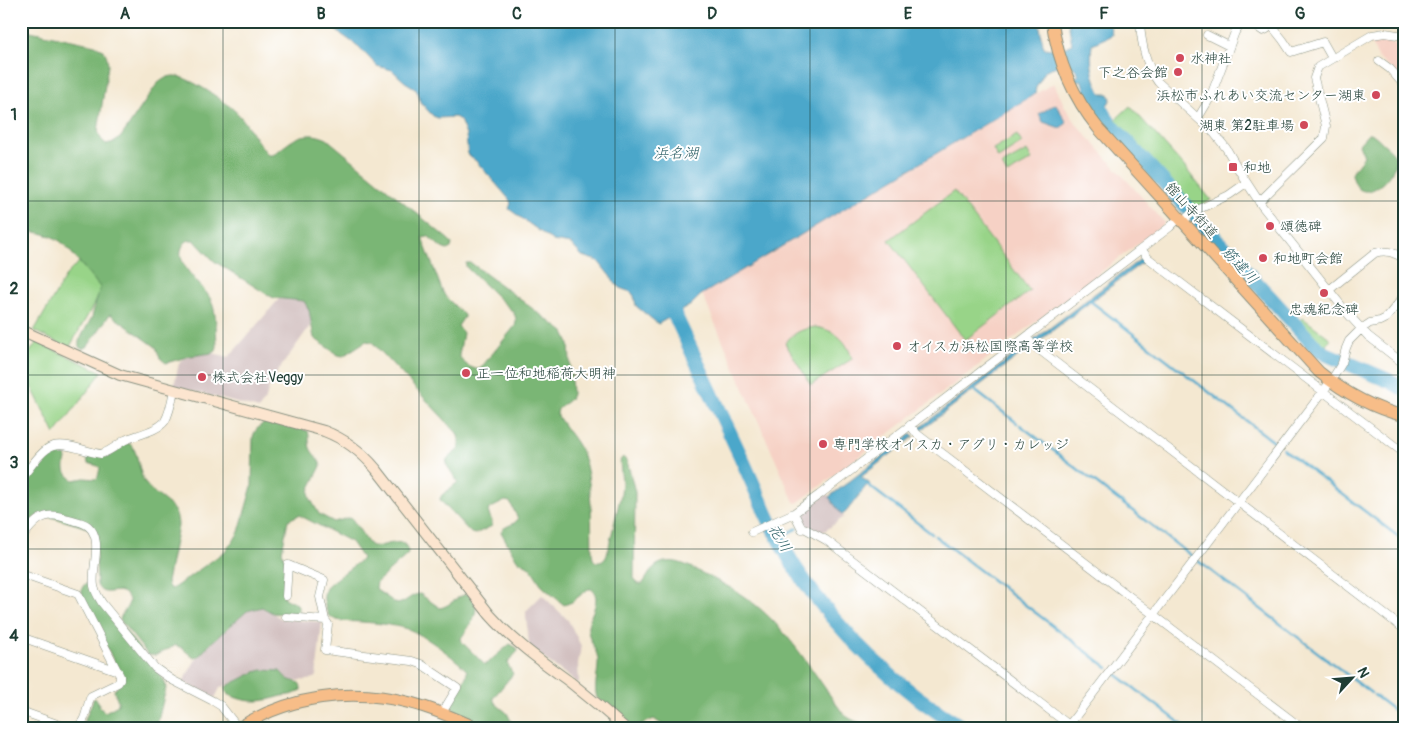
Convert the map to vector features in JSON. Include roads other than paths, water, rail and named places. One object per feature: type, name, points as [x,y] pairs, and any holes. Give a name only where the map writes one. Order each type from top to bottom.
[{"type":"main road","name":"舘山寺街道","points":[[1052,21],[1056,48],[1062,68],[1077,100],[1090,119],[1186,217],[1311,364],[1346,392],[1366,403],[1404,416]]},
{"type":"main road","points":[[237,728],[262,715],[310,699],[360,695],[411,703],[442,713],[479,729]]},
{"type":"street","points":[[1140,21],[1144,51],[1153,76],[1220,140],[1259,202],[1361,329],[1404,364]]},
{"type":"street","points":[[1198,118],[1210,98],[1236,29],[1242,21]]},
{"type":"street","points":[[1249,21],[1264,31],[1272,23],[1291,52],[1324,42],[1332,58]]},
{"type":"street","points":[[1259,202],[1324,138],[1326,126],[1314,78],[1318,67],[1372,35],[1385,32],[1404,36]]},
{"type":"street","points":[[1206,36],[1229,46]]},
{"type":"street","points":[[1379,61],[1390,69],[1404,85]]},
{"type":"street","points":[[752,532],[793,513],[819,496],[1141,249],[1186,217],[1229,195],[1246,182]]},
{"type":"street","points":[[1141,249],[1148,258],[1404,453]]},
{"type":"street","points":[[1329,290],[1375,253],[1384,251],[1404,258]]},
{"type":"street","points":[[793,513],[802,529],[804,528],[826,540],[1067,727],[1323,391],[1343,361],[1347,344],[1361,329],[1370,323],[1386,318],[1404,295]]},
{"type":"street","points":[[21,330],[109,371],[324,431],[342,439],[358,450],[376,469],[506,633],[524,649],[585,694],[626,729]]},
{"type":"street","points":[[1026,337],[1033,346],[1404,629]]},
{"type":"street","points":[[21,479],[43,452],[52,446],[63,445],[101,454],[128,439],[156,428],[165,420],[174,390]]},
{"type":"street","points":[[910,425],[917,434],[1304,729]]},
{"type":"street","points":[[21,538],[36,521],[50,515],[88,527],[95,537],[94,585],[102,604],[155,668],[172,680],[222,706],[237,728]]},
{"type":"street","points":[[286,596],[288,565],[324,580],[320,597],[325,620],[328,624],[326,650],[417,662],[457,688],[442,713]]},
{"type":"street","points":[[21,574],[78,594],[118,671],[120,680],[118,683],[91,696],[83,720],[76,729]]},
{"type":"street","points":[[286,617],[325,620]]},
{"type":"street","points":[[21,637],[118,671]]},
{"type":"street","points":[[21,711],[71,729]]},
{"type":"water","name":"浜名湖","points":[[319,21],[1039,21],[1043,45],[1045,48],[1055,49],[1072,44],[1068,21],[1109,21],[1112,35],[1092,44],[1091,58],[1092,69],[1101,94],[1109,94],[1111,99],[1108,104],[1098,110],[1081,80],[1075,81],[1074,79],[1079,75],[1073,67],[1060,65],[1046,70],[1036,87],[1035,94],[701,295],[691,305],[658,324],[636,306],[631,292],[617,285],[598,261],[582,256],[571,244],[553,241],[509,209],[511,203],[509,199],[468,154],[466,135],[460,120],[455,117],[438,118],[433,116],[421,103],[415,88],[392,70],[377,66],[358,46]]},
{"type":"water","points":[[1056,104],[1067,123],[1060,128],[1043,122],[1039,114]]},
{"type":"water","points":[[1142,258],[1144,261],[1035,344],[1034,340]]},
{"type":"water","points":[[1027,345],[1030,347],[919,432],[918,429]]},
{"type":"water","points":[[911,434],[914,436],[861,477],[870,484],[867,485],[842,515],[829,497]]},
{"type":"waterway","name":"筋違川","points":[[1091,90],[1113,127],[1313,344],[1324,353],[1404,389]]},
{"type":"waterway","name":"花川","points":[[666,296],[767,514],[796,569],[831,616],[872,659],[916,697],[965,729]]},
{"type":"waterway","points":[[1089,300],[1278,445]]},
{"type":"waterway","points":[[973,389],[1017,423]]},
{"type":"waterway","points":[[1020,425],[1193,557]]},
{"type":"waterway","points":[[1283,449],[1404,541]]},
{"type":"waterway","points":[[868,485],[932,534]]},
{"type":"waterway","points":[[779,537],[798,528]]},
{"type":"waterway","points":[[935,536],[1108,668]]},
{"type":"waterway","points":[[1198,561],[1371,693]]},
{"type":"waterway","points":[[1113,672],[1188,729]]},
{"type":"waterway","points":[[1374,695],[1404,718]]},
{"type":"place","name":"水神社","points":[[1180,58]]},
{"type":"place","name":"下之谷会館","points":[[1178,72]]},
{"type":"place","name":"浜松市ふれあい交流センター湖東","points":[[1376,95]]},
{"type":"place","name":"湖東 第2駐車場","points":[[1304,125]]},
{"type":"place","name":"和地","points":[[1233,167]]},
{"type":"place","name":"頌徳碑","points":[[1270,226]]},
{"type":"place","name":"和地町会館","points":[[1263,258]]},
{"type":"place","name":"忠魂紀念碑","points":[[1324,293]]},
{"type":"place","name":"オイスカ浜松国際高等学校","points":[[897,346]]},
{"type":"place","name":"正一位和地稲荷大明神","points":[[466,373]]},
{"type":"place","name":"株式会社Veggy","points":[[202,377]]},
{"type":"place","name":"専門学校オイスカ・アグリ・カレッジ","points":[[823,444]]}]
